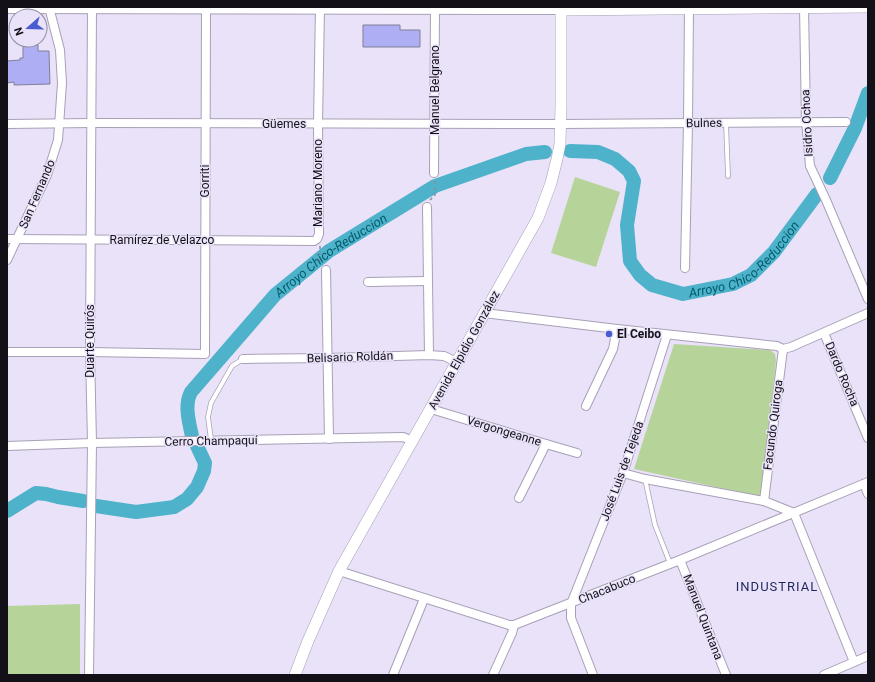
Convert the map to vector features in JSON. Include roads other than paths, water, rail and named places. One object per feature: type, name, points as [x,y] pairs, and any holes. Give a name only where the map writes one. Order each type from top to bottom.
[{"type":"main road","points":[[561,9],[868,7]]},
{"type":"main road","name":"Avenida Elpidio González","points":[[296,675],[308,641],[339,571],[414,441],[543,207],[557,159],[561,124],[561,9]]},
{"type":"street","points":[[7,10],[50,8],[561,9]]},
{"type":"street","name":"San Fernando","points":[[7,260],[47,175],[58,140],[62,83],[60,50],[50,8]]},
{"type":"street","name":"Duarte Quirós","points":[[89,675],[92,443],[90,239],[92,8]]},
{"type":"street","name":"Gorriti","points":[[90,352],[205,354],[206,8]]},
{"type":"street","points":[[685,268],[689,8]]},
{"type":"street","name":"Isidro Ochoa","points":[[804,8],[806,121],[810,166],[868,299]]},
{"type":"street","name":"Mariano Moreno","points":[[318,241],[320,9]]},
{"type":"street","name":"Manuel Belgrano","points":[[435,9],[435,177]]},
{"type":"street","name":"Bulnes","points":[[561,124],[806,121],[846,122]]},
{"type":"street","name":"Güemes","points":[[7,124],[561,124]]},
{"type":"street","points":[[427,207],[429,355]]},
{"type":"street","name":"Ramírez de Velazco","points":[[7,240],[90,239],[318,241]]},
{"type":"street","points":[[323,267],[328,358],[329,439]]},
{"type":"street","points":[[368,282],[427,281]]},
{"type":"street","points":[[484,313],[667,335],[777,346],[783,349],[824,333],[868,313]]},
{"type":"street","points":[[586,406],[613,349],[616,329]]},
{"type":"street","name":"Dardo Rocha","points":[[824,333],[868,438]]},
{"type":"street","name":"José Luis de Tejeda","points":[[571,604],[623,473],[667,335]]},
{"type":"street","name":"Facundo Quiroga","points":[[764,501],[783,349]]},
{"type":"street","points":[[7,352],[90,352]]},
{"type":"street","name":"Belisario Roldán","points":[[243,359],[429,355],[444,356],[457,362]]},
{"type":"street","name":"Vergongeanne","points":[[431,409],[577,453]]},
{"type":"street","name":"Cerro Champaquí","points":[[7,446],[403,437],[414,441]]},
{"type":"street","points":[[519,498],[546,444]]},
{"type":"street","points":[[623,473],[645,479],[764,501],[794,513],[854,662]]},
{"type":"street","points":[[866,483],[868,494]]},
{"type":"street","name":"Chacabuco","points":[[514,625],[671,564],[866,483]]},
{"type":"street","name":"Manuel Quintana","points":[[680,560],[726,675]]},
{"type":"street","points":[[339,571],[424,599],[509,625],[514,625],[498,667],[493,675]]},
{"type":"street","points":[[392,675],[424,599]]},
{"type":"street","points":[[571,604],[571,618],[593,675]]},
{"type":"street","points":[[824,675],[868,656]]},
{"type":"street","points":[[498,667],[501,675]]},
{"type":"lane","points":[[726,123],[728,176]]},
{"type":"lane","points":[[211,441],[208,417],[210,403],[232,366],[243,359]]},
{"type":"lane","points":[[645,479],[655,525],[671,564]]},
{"type":"waterway","name":"Arroyo Chico-Reduccion","points":[[830,178],[855,128],[868,93]]},
{"type":"waterway","name":"Arroyo Chico-Reduccion","points":[[570,151],[598,152],[615,159],[629,171],[634,181],[627,225],[630,261],[640,275],[652,285],[683,294],[733,284],[751,275],[774,252],[817,194]]},
{"type":"waterway","name":"Arroyo Chico-Reduccion","points":[[192,436],[187,408],[191,392],[275,295],[329,251],[435,186],[526,154],[545,152]]},
{"type":"waterway","name":"Arroyo Chico-Reduccion","points":[[96,506],[136,512],[174,507],[187,499],[197,487],[204,471],[205,463],[197,446]]},
{"type":"waterway","points":[[7,511],[36,493],[83,501]]},
{"type":"place","name":"El Ceibo","points":[[609,334]]},
{"type":"district","name":"INDUSTRIAL","points":[[777,586]]}]
